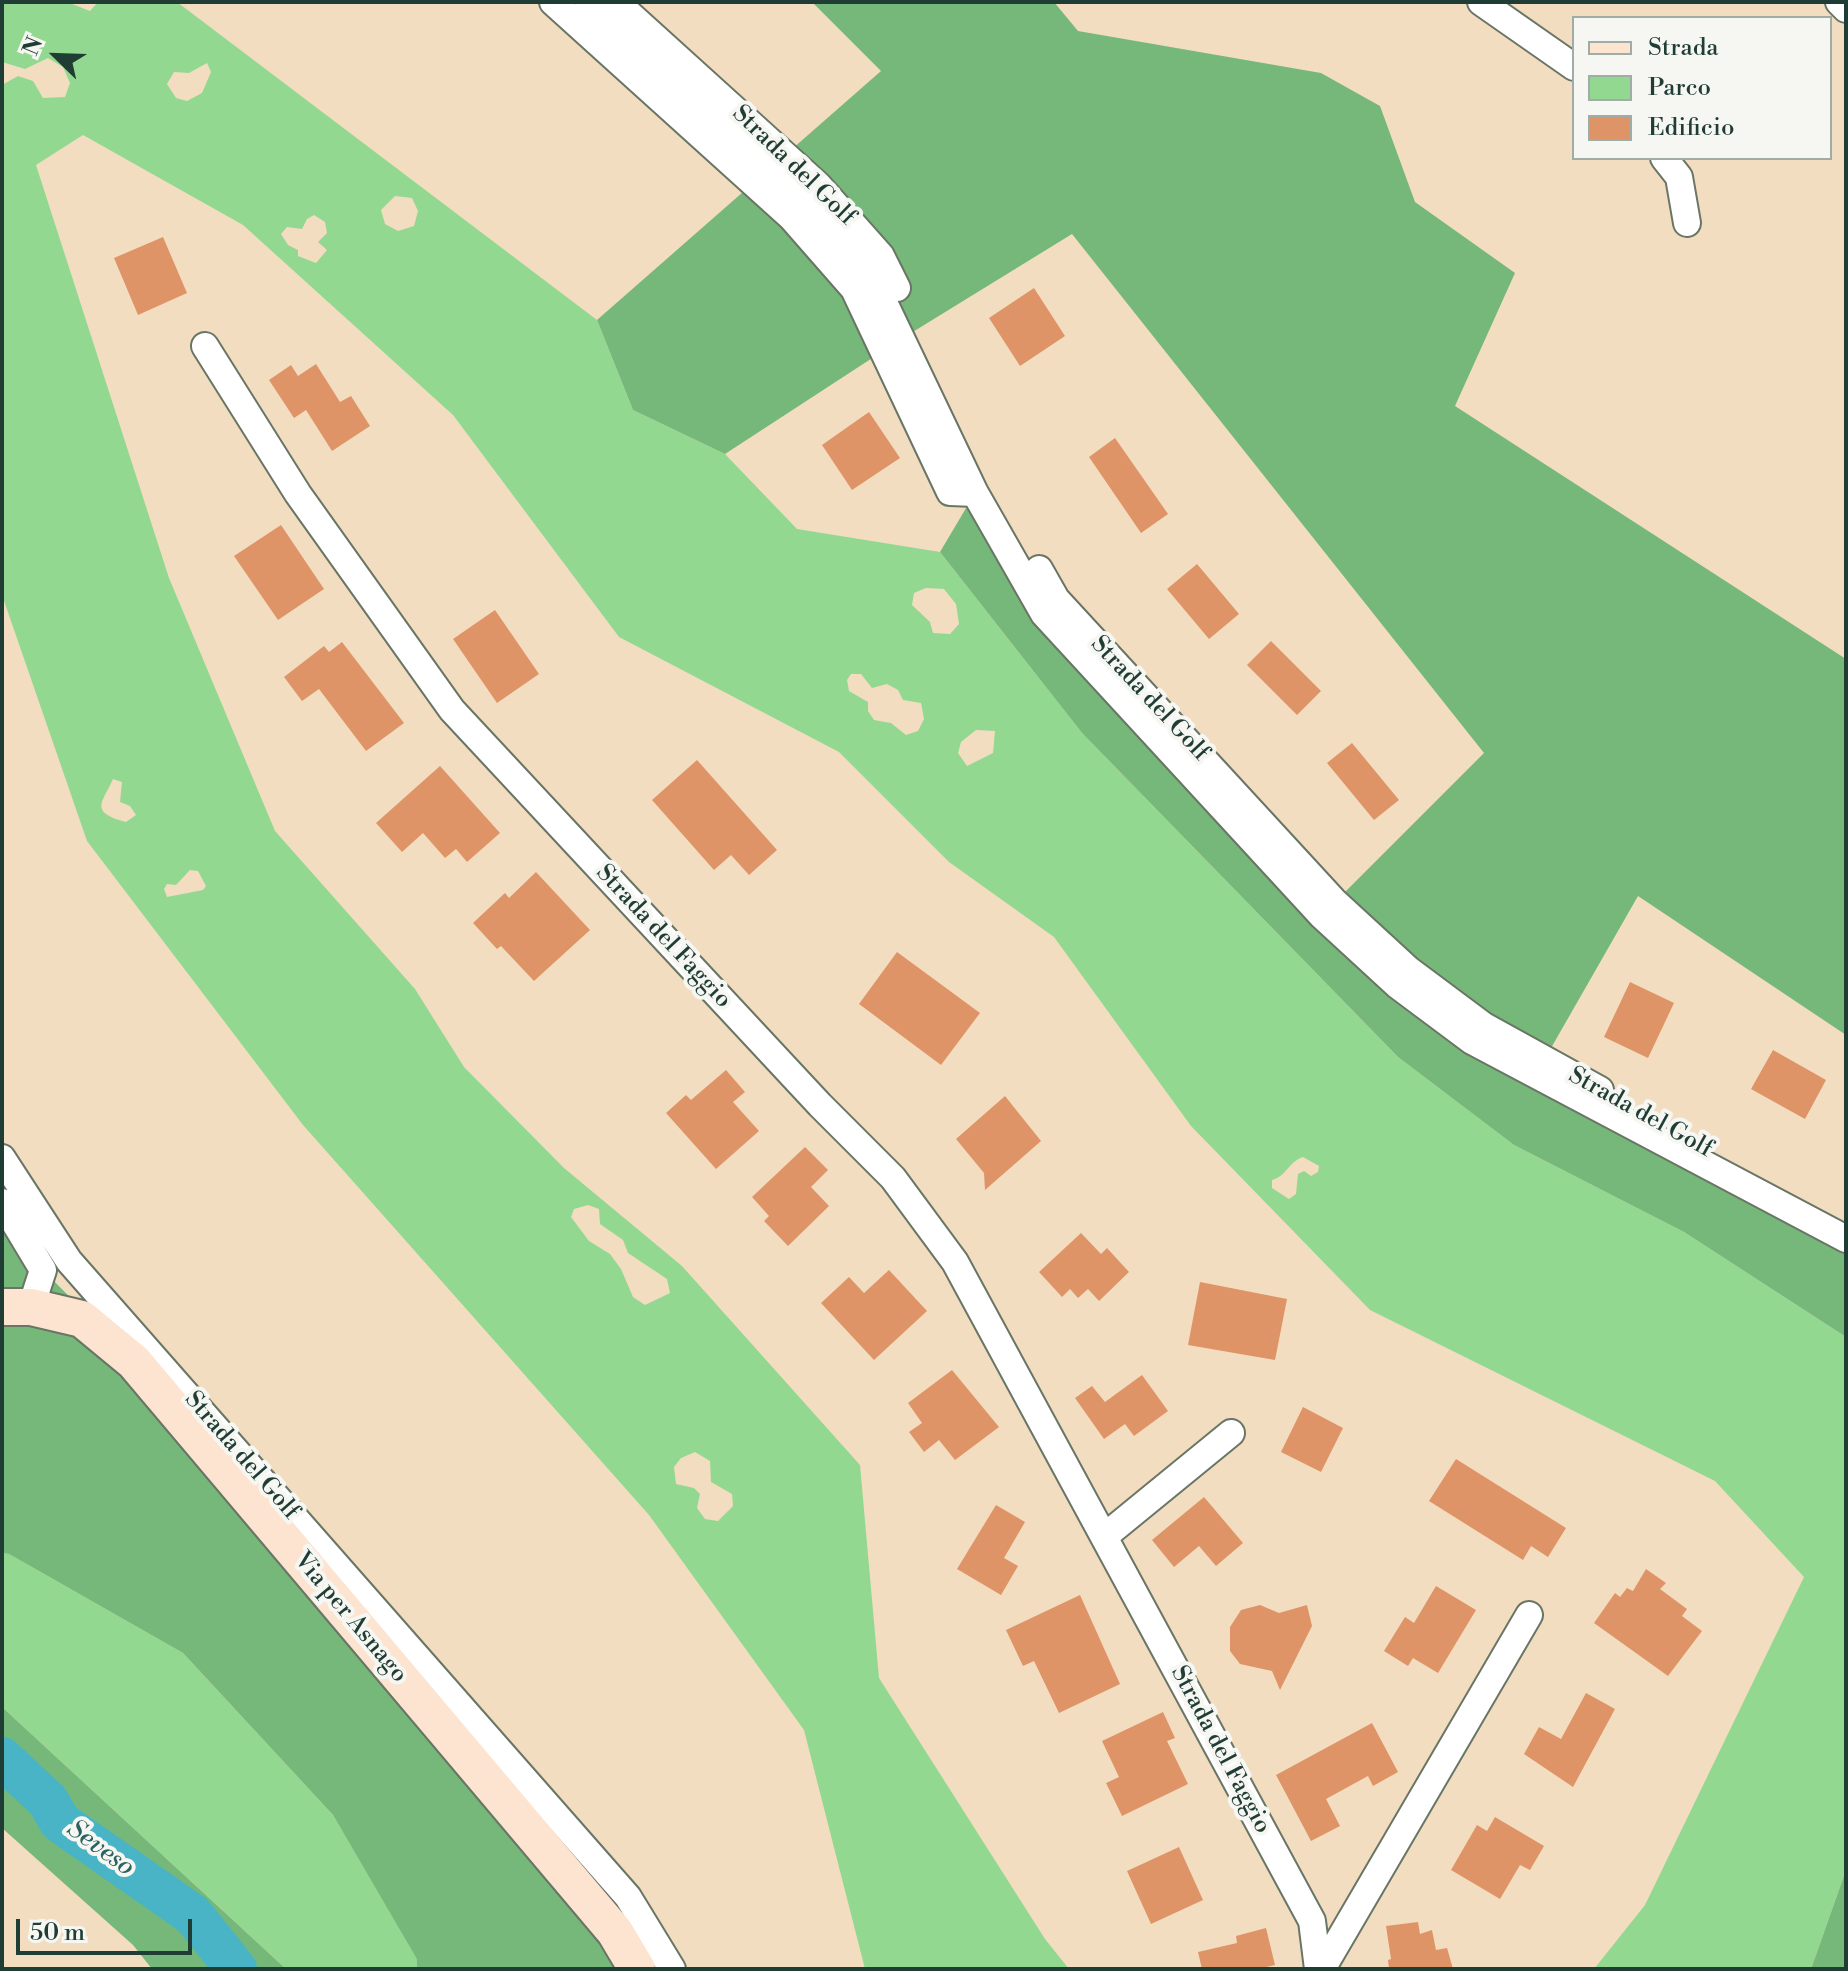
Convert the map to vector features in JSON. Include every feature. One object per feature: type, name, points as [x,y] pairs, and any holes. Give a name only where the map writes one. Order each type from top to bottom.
[{"type":"street","name":"Strada del Golf","points":[[553,2],[791,217],[854,289],[950,492],[975,493]]},
{"type":"street","name":"Strada del Golf","points":[[588,2],[806,199],[869,271],[975,493],[1044,614],[1322,916],[1397,985],[1472,1041],[1846,1237]]},
{"type":"street","name":"Strada del Golf","points":[[616,2],[818,185],[881,256],[987,479],[1056,599],[1334,901],[1409,970],[1484,1026],[1727,1160],[1814,1204],[1846,1237]]},
{"type":"street","points":[[1481,2],[1572,66]]},
{"type":"street","points":[[1839,2],[1846,9]]},
{"type":"street","points":[[1666,160],[1679,177],[1687,223]]},
{"type":"street","name":"Strada del Faggio","points":[[205,346],[298,494],[452,710],[820,1105],[893,1178],[955,1262],[1312,1921],[1320,1969]]},
{"type":"street","name":"Strada del Golf","points":[[2,1158],[69,1261],[628,1897],[672,1969]]},
{"type":"street","points":[[2,1202],[43,1270],[17,1307]]},
{"type":"street","name":"Via per Asnago","points":[[17,1307],[82,1319],[134,1362],[615,1932],[637,1969]]},
{"type":"street","points":[[1105,1536],[1231,1433]]},
{"type":"street","name":"Strada del Faggio","points":[[1320,1969],[1529,1615]]},
{"type":"green space","points":[[2,2],[67,2],[90,11],[98,2],[177,2],[597,320],[633,410],[725,454],[797,529],[940,552],[1082,733],[1398,1057],[1514,1145],[1684,1232],[1846,1337],[1846,1870],[1811,1969],[1594,1969],[1645,1905],[1804,1577],[1715,1481],[1370,1310],[1191,1126],[1054,937],[949,862],[839,752],[619,637],[453,415],[243,225],[83,135],[36,165],[169,578],[275,831],[415,989],[464,1067],[564,1168],[682,1266],[860,1465],[879,1678],[1045,1939],[1069,1969],[865,1969],[804,1730],[649,1515],[303,1125],[87,841],[2,595],[2,85],[18,76],[33,81],[43,98],[65,97],[70,83],[63,67],[48,58],[25,69],[2,62]],"holes":[[[207,63],[211,72],[202,93],[187,101],[176,98],[167,84],[174,72],[189,73]],[[395,196],[412,198],[418,211],[414,226],[398,231],[385,224],[381,210]],[[314,215],[325,222],[327,233],[318,242],[327,250],[316,263],[298,256],[298,250],[288,245],[281,234],[287,227],[302,229],[307,219]],[[926,588],[944,589],[956,604],[959,624],[950,634],[933,633],[930,622],[912,605],[914,593]],[[851,674],[861,674],[872,688],[887,684],[898,690],[903,700],[921,703],[924,719],[918,731],[906,735],[891,723],[874,720],[868,711],[868,702],[849,691],[847,680]],[[976,730],[995,731],[993,753],[967,766],[958,753],[961,742]],[[113,779],[122,782],[120,802],[130,806],[136,815],[126,822],[114,818],[103,810],[103,800]],[[190,870],[198,871],[206,886],[203,890],[167,897],[164,889],[167,884],[176,885]],[[1303,1157],[1319,1166],[1318,1172],[1311,1176],[1304,1171],[1298,1174],[1296,1194],[1289,1199],[1272,1188],[1272,1180]],[[588,1205],[599,1209],[600,1224],[623,1240],[628,1253],[667,1279],[670,1293],[645,1305],[633,1297],[621,1269],[610,1254],[589,1241],[571,1217],[574,1209]],[[695,1452],[710,1461],[711,1482],[732,1494],[733,1506],[718,1521],[705,1519],[697,1508],[700,1494],[694,1488],[676,1484],[674,1467],[681,1458]]]},
{"type":"green space","points":[[812,2],[1054,2],[1078,31],[1321,73],[1380,106],[1415,202],[1515,273],[1455,406],[1846,659],[1846,1035],[1638,896],[1535,1076],[1846,1239],[1846,1337],[1684,1232],[1514,1145],[1398,1057],[1082,733],[940,552],[975,493],[1044,614],[1321,916],[1484,753],[1072,234],[903,338],[725,454],[633,410],[597,320],[881,71]]},
{"type":"green space","points":[[2,1202],[43,1270],[134,1362],[638,1969],[417,1969],[417,1959],[333,1815],[183,1653],[9,1554],[2,1553]]},
{"type":"green space","points":[[2,1553],[9,1554],[183,1653],[333,1815],[418,1959],[417,1969],[286,1969],[2,1707]]},
{"type":"green space","points":[[2,1707],[286,1969],[152,1969],[133,1945],[2,1828]]},
{"type":"green space","points":[[1846,1870],[1846,1969],[1811,1969]]},
{"type":"building","points":[[163,237],[187,293],[138,315],[114,258]]},
{"type":"building","points":[[1034,288],[1065,336],[1020,366],[989,318]]},
{"type":"building","points":[[316,364],[340,402],[351,396],[370,426],[332,451],[306,410],[294,418],[269,380],[291,365],[298,376]]},
{"type":"building","points":[[869,412],[900,458],[852,490],[822,445]]},
{"type":"building","points":[[1115,438],[1168,514],[1141,533],[1089,457]]},
{"type":"building","points":[[281,525],[324,589],[278,620],[234,556]]},
{"type":"building","points":[[1197,564],[1239,614],[1209,639],[1167,589]]},
{"type":"building","points":[[495,610],[539,674],[497,703],[453,639]]},
{"type":"building","points":[[1271,641],[1321,691],[1297,715],[1247,665]]},
{"type":"building","points":[[342,642],[404,723],[366,751],[319,689],[302,701],[284,677],[324,646],[329,652]]},
{"type":"building","points":[[1352,743],[1399,800],[1374,820],[1327,763]]},
{"type":"building","points":[[697,760],[777,850],[749,875],[731,855],[714,870],[652,800]]},
{"type":"building","points":[[440,766],[500,833],[467,862],[456,849],[445,858],[423,833],[402,852],[376,823]]},
{"type":"building","points":[[536,872],[590,930],[534,981],[501,946],[497,949],[473,923],[505,893],[509,898]]},
{"type":"building","points":[[897,952],[980,1013],[941,1065],[859,1004]]},
{"type":"building","points":[[1630,982],[1674,1003],[1648,1058],[1604,1037]]},
{"type":"building","points":[[1773,1050],[1826,1080],[1805,1119],[1751,1089]]},
{"type":"building","points":[[726,1070],[745,1092],[733,1102],[759,1131],[716,1169],[666,1113],[686,1095],[691,1100]]},
{"type":"building","points":[[1005,1096],[1041,1141],[985,1190],[984,1173],[956,1139]]},
{"type":"building","points":[[805,1147],[828,1170],[811,1187],[829,1206],[788,1246],[764,1221],[769,1216],[752,1197]]},
{"type":"building","points":[[1081,1233],[1101,1254],[1107,1248],[1129,1272],[1099,1301],[1088,1289],[1078,1298],[1070,1289],[1062,1297],[1039,1272]]},
{"type":"building","points":[[889,1270],[927,1311],[874,1360],[821,1303],[849,1277],[864,1293]]},
{"type":"building","points":[[1200,1282],[1287,1299],[1275,1360],[1188,1345]]},
{"type":"building","points":[[952,1370],[999,1427],[955,1460],[939,1440],[924,1452],[909,1432],[922,1423],[908,1403]]},
{"type":"building","points":[[1142,1375],[1168,1411],[1134,1436],[1125,1424],[1104,1439],[1075,1398],[1092,1386],[1105,1402]]},
{"type":"building","points":[[1303,1407],[1343,1428],[1321,1472],[1281,1452]]},
{"type":"building","points":[[1456,1459],[1566,1528],[1548,1557],[1531,1546],[1523,1560],[1429,1501]]},
{"type":"building","points":[[1204,1497],[1243,1543],[1216,1566],[1199,1546],[1174,1567],[1152,1540]]},
{"type":"building","points":[[996,1505],[1025,1522],[1004,1558],[1018,1566],[1001,1595],[957,1569]]},
{"type":"building","points":[[1646,1569],[1666,1583],[1660,1589],[1687,1609],[1682,1616],[1702,1631],[1668,1676],[1594,1623],[1615,1593],[1620,1597],[1627,1588],[1633,1591]]},
{"type":"building","points":[[1436,1586],[1476,1610],[1438,1673],[1413,1658],[1408,1666],[1384,1651],[1405,1617],[1414,1623]]},
{"type":"building","points":[[1080,1595],[1120,1684],[1059,1713],[1034,1661],[1023,1666],[1006,1630]]},
{"type":"building","points":[[1260,1605],[1279,1613],[1307,1605],[1312,1626],[1280,1690],[1272,1671],[1240,1664],[1230,1651],[1230,1627],[1241,1610]]},
{"type":"building","points":[[1586,1693],[1615,1709],[1573,1787],[1524,1754],[1539,1727],[1561,1739]]},
{"type":"building","points":[[1163,1712],[1175,1738],[1167,1741],[1188,1784],[1122,1816],[1106,1783],[1119,1777],[1102,1741]]},
{"type":"building","points":[[1372,1723],[1398,1772],[1373,1786],[1368,1776],[1326,1799],[1340,1826],[1311,1841],[1276,1775]]},
{"type":"building","points":[[1495,1817],[1544,1846],[1530,1870],[1520,1865],[1500,1899],[1451,1870],[1477,1825],[1487,1831]]},
{"type":"building","points":[[1179,1847],[1203,1900],[1151,1924],[1127,1871]]},
{"type":"building","points":[[1418,1922],[1420,1934],[1432,1930],[1436,1950],[1447,1948],[1453,1969],[1389,1969],[1388,1960],[1391,1959],[1386,1926]]},
{"type":"building","points":[[1266,1928],[1275,1965],[1258,1969],[1202,1969],[1198,1952],[1237,1943],[1236,1936]]},
{"type":"waterway","name":"Seveso","points":[[2,1758],[48,1801],[60,1822],[193,1915],[236,1969]]}]
